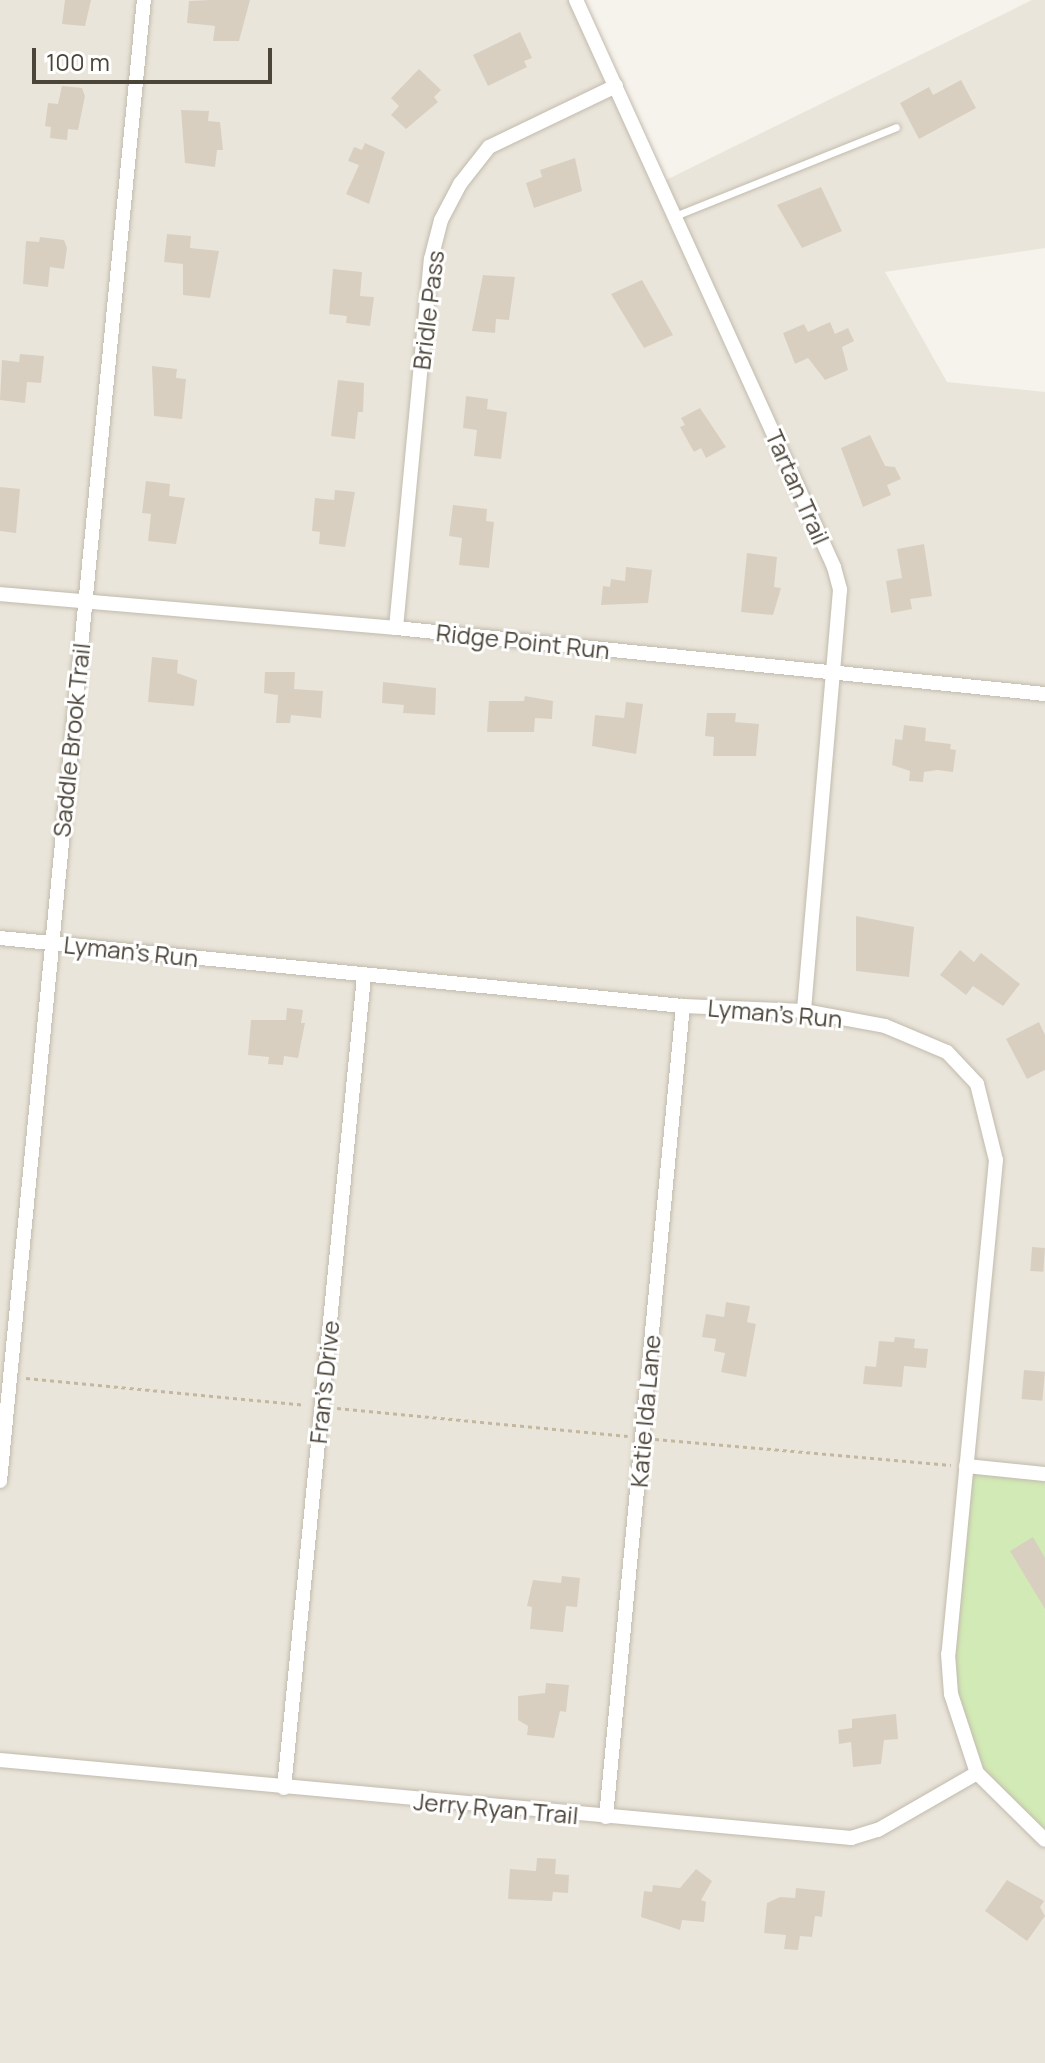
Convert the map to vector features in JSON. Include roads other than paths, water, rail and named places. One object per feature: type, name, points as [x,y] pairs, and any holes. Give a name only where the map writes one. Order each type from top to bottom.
[{"type":"street","name":"Saddle Brook Trail","points":[[0,1481],[144,0]]},
{"type":"street","name":"Tartan Trail","points":[[576,0],[834,567],[840,602],[836,674],[804,1011]]},
{"type":"street","name":"Bridle Pass","points":[[396,628],[429,272],[441,220],[460,184],[489,147],[616,86]]},
{"type":"street","name":"Ridge Point Run","points":[[0,594],[396,628],[1045,694]]},
{"type":"street","name":"Lyman's Run","points":[[0,938],[683,1006],[804,1011],[918,1036],[947,1052],[977,1084],[996,1160],[948,1654],[951,1694],[977,1773],[1045,1840]]},
{"type":"street","name":"Fran's Drive","points":[[284,1788],[364,976]]},
{"type":"street","name":"Katie Ida Lane","points":[[606,1817],[683,1006]]},
{"type":"street","points":[[966,1466],[1045,1474]]},
{"type":"street","name":"Jerry Ryan Trail","points":[[0,1760],[851,1838],[878,1830],[977,1773]]},
{"type":"lane","points":[[675,216],[896,127]]}]
